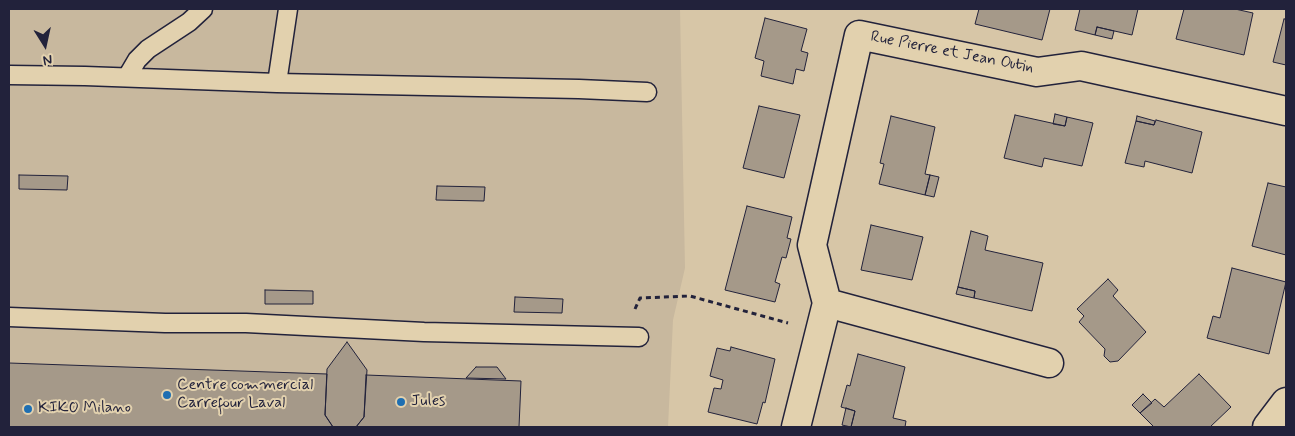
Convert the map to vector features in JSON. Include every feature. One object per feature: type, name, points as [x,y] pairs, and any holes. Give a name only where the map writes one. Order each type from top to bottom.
[{"type":"street","name":"Rue Pierre et Jean Outin","points":[[796,427],[827,303],[812,245],[859,34],[1037,72],[1081,66],[1286,111]]},
{"type":"street","points":[[827,303],[1049,362]]},
{"type":"street","points":[[1267,427],[1286,402]]},
{"type":"lane","points":[[127,77],[137,60],[148,49],[189,22],[203,9]]},
{"type":"lane","points":[[276,83],[288,9]]},
{"type":"lane","points":[[9,76],[127,77],[276,83],[646,92]]},
{"type":"lane","points":[[9,317],[165,323],[246,323],[410,331],[631,337]]},
{"type":"path","points":[[631,337],[640,298],[690,296],[820,332]]},
{"type":"shaded area","points":[[9,9],[680,9],[685,268],[673,320],[668,427],[9,427]]},
{"type":"building","points":[[979,9],[1050,9],[1042,40],[975,24]]},
{"type":"building","points":[[1080,9],[1138,9],[1132,35],[1097,27],[1095,35],[1075,30]]},
{"type":"building","points":[[1184,9],[1235,9],[1253,13],[1244,55],[1176,39]]},
{"type":"building","points":[[765,18],[807,29],[801,51],[808,53],[804,71],[796,69],[793,84],[761,76],[764,61],[755,58]]},
{"type":"building","points":[[1284,19],[1286,19],[1286,65],[1273,62]]},
{"type":"building","points":[[1097,27],[1114,31],[1112,39],[1095,35]]},
{"type":"building","points":[[759,106],[800,115],[784,178],[743,168]]},
{"type":"building","points":[[1055,114],[1067,117],[1065,126],[1053,124]]},
{"type":"building","points":[[1015,115],[1065,126],[1067,117],[1093,123],[1082,166],[1044,158],[1042,167],[1004,158]]},
{"type":"building","points":[[891,116],[935,127],[925,174],[930,175],[925,195],[879,184],[884,164],[880,163]]},
{"type":"building","points":[[1137,116],[1155,121],[1154,125],[1136,121]]},
{"type":"building","points":[[1156,120],[1202,132],[1192,173],[1145,161],[1144,167],[1125,163],[1136,121],[1154,125]]},
{"type":"building","points":[[19,175],[68,176],[67,190],[19,189]]},
{"type":"building","points":[[930,175],[939,177],[934,197],[925,195]]},
{"type":"building","points":[[1268,183],[1286,187],[1286,255],[1252,246]]},
{"type":"building","points":[[437,186],[485,187],[484,201],[436,200]]},
{"type":"building","points":[[747,206],[792,217],[787,238],[791,239],[786,258],[782,257],[775,282],[780,284],[775,302],[725,290]]},
{"type":"building","points":[[871,225],[923,237],[912,280],[861,270]]},
{"type":"building","points":[[971,231],[988,236],[985,250],[1043,263],[1032,311],[974,298],[975,291],[958,287]]},
{"type":"building","points":[[1232,268],[1286,282],[1269,354],[1207,338],[1213,316],[1220,318]]},
{"type":"building","points":[[1108,279],[1118,290],[1113,296],[1146,332],[1118,361],[1110,362],[1104,356],[1105,349],[1079,322],[1084,316],[1077,309]]},
{"type":"building","points":[[958,287],[975,291],[974,298],[956,294]]},
{"type":"building","points":[[265,290],[313,291],[313,304],[265,304]]},
{"type":"building","points":[[515,297],[563,299],[562,313],[514,312]]},
{"type":"building","points":[[347,342],[367,370],[364,417],[356,427],[333,427],[325,415],[327,369]]},
{"type":"building","points":[[731,347],[775,359],[765,403],[763,402],[757,424],[708,412],[714,388],[721,389],[723,380],[710,376],[717,348],[730,351]]},
{"type":"building","points":[[858,354],[905,367],[893,418],[906,421],[905,427],[851,427],[855,411],[841,407],[847,385],[850,386]]},
{"type":"building","name":"Centre commercial Carrefour Laval","points":[[9,363],[327,374],[325,415],[333,427],[9,427]]},
{"type":"building","points":[[476,367],[497,367],[506,379],[466,378]]},
{"type":"building","points":[[1199,374],[1231,407],[1210,427],[1154,427],[1140,413],[1155,399],[1164,407]]},
{"type":"building","name":"Centre commercial Carrefour Laval","points":[[366,375],[521,381],[519,427],[356,427],[364,417]]},
{"type":"building","points":[[1143,394],[1152,403],[1140,413],[1132,405]]},
{"type":"building","points":[[846,408],[855,411],[851,427],[842,425]]},
{"type":"place","name":"Centre commercial Carrefour Laval","points":[[167,395]]},
{"type":"place","name":"Jules","points":[[401,402]]},
{"type":"place","name":"KIKO Milano","points":[[28,409]]}]
